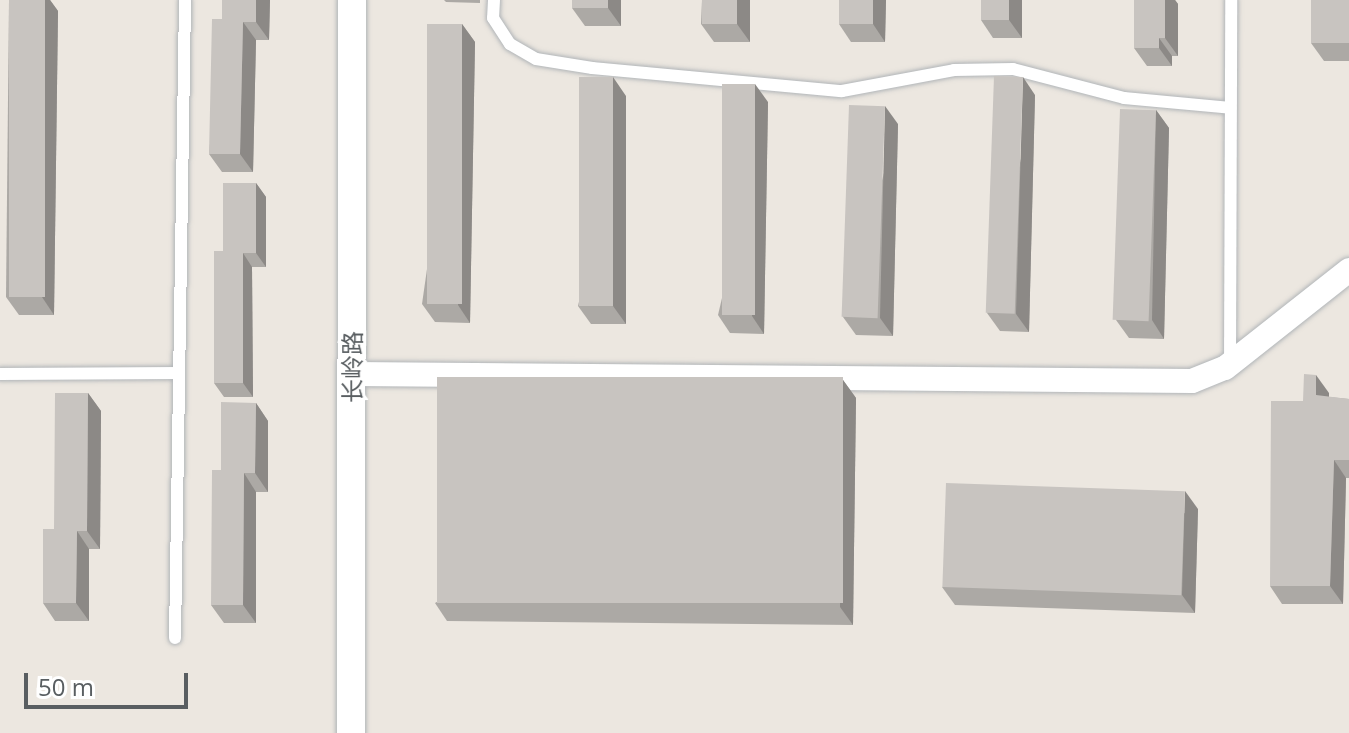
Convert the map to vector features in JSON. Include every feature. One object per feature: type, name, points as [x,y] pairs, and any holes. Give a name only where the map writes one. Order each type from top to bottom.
[{"type":"street","name":"长岭路","points":[[351,733],[352,0]]},
{"type":"street","points":[[352,374],[1192,381],[1230,364],[1349,270]]},
{"type":"lane","points":[[175,638],[185,0]]},
{"type":"lane","points":[[494,0],[493,18],[510,44],[536,59],[592,68],[842,91],[954,70],[1013,69],[1124,98],[1231,108]]},
{"type":"lane","points":[[1230,364],[1231,0]]},
{"type":"lane","points":[[0,374],[179,373]]},
{"type":"building","points":[[9,0],[45,0],[45,297],[9,297]]},
{"type":"building","points":[[222,0],[256,0],[256,22],[243,22],[240,154],[209,154],[212,19],[222,19]]},
{"type":"building","points":[[572,0],[608,0],[608,8],[572,8]]},
{"type":"building","points":[[702,0],[737,0],[737,24],[702,24]]},
{"type":"building","points":[[839,0],[873,0],[873,24],[839,24]]},
{"type":"building","points":[[981,0],[1009,0],[1009,20],[981,20]]},
{"type":"building","points":[[1134,0],[1165,0],[1165,38],[1159,38],[1159,48],[1134,48]]},
{"type":"building","points":[[1311,0],[1349,0],[1349,43],[1311,43]]},
{"type":"building","points":[[427,24],[462,24],[462,304],[427,304]]},
{"type":"building","points":[[994,76],[1023,77],[1015,314],[986,313]]},
{"type":"building","points":[[579,77],[613,77],[613,306],[579,306]]},
{"type":"building","points":[[722,84],[755,84],[755,315],[722,315]]},
{"type":"building","points":[[849,105],[885,106],[878,318],[842,317]]},
{"type":"building","points":[[1120,109],[1156,110],[1149,321],[1113,320]]},
{"type":"building","points":[[223,183],[256,183],[256,253],[243,253],[243,383],[214,383],[214,251],[223,251]]},
{"type":"building","points":[[1304,374],[1316,375],[1316,395],[1349,399],[1349,460],[1334,460],[1330,586],[1270,586],[1271,401],[1303,401]]},
{"type":"building","points":[[437,377],[843,377],[843,603],[437,603]]},
{"type":"building","points":[[55,393],[88,393],[87,531],[77,531],[76,603],[43,603],[43,529],[54,529]]},
{"type":"building","points":[[221,402],[256,403],[255,473],[244,473],[243,605],[211,605],[212,470],[221,470]]},
{"type":"building","points":[[946,483],[1185,491],[1181,595],[942,587]]}]
